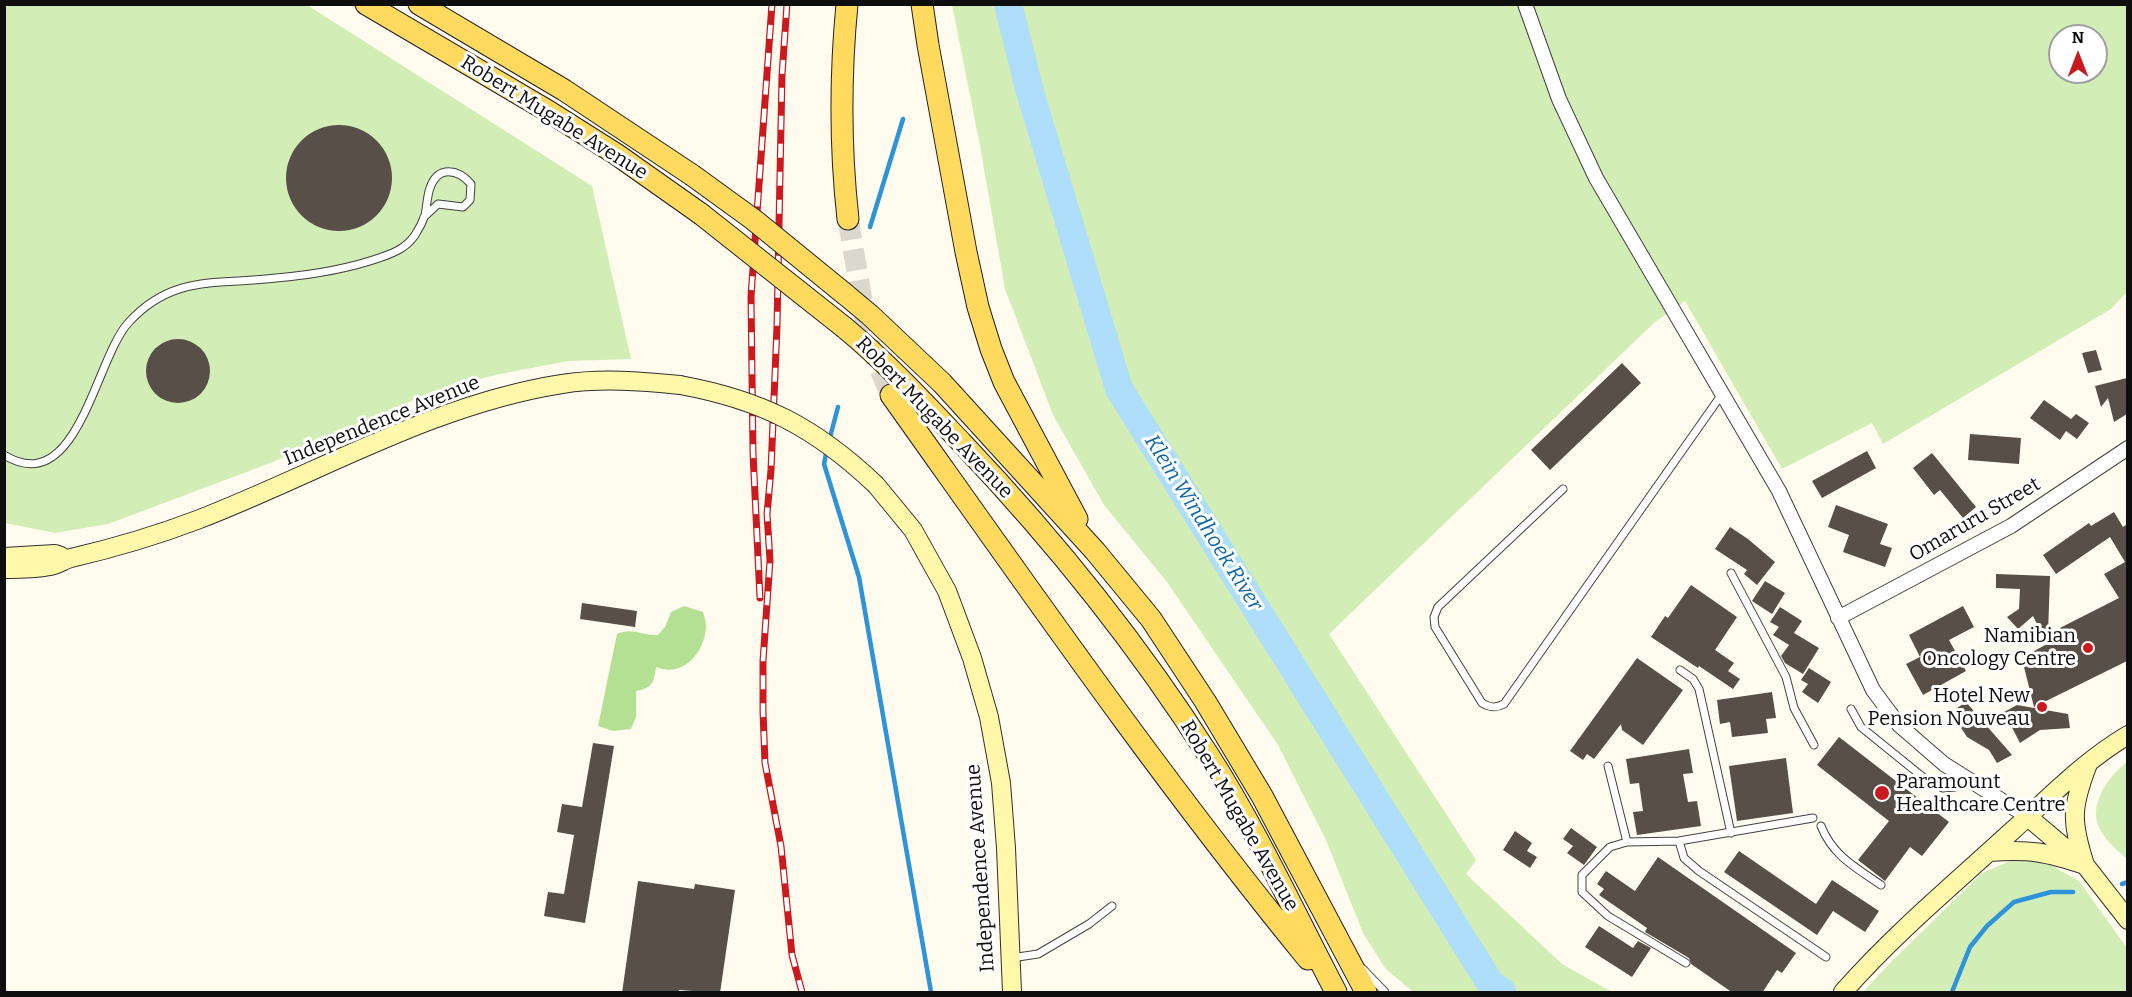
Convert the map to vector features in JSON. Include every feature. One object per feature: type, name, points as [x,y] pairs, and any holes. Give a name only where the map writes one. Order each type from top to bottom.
[{"type":"main road","name":"Robert Mugabe Avenue","points":[[366,4],[548,111],[616,154],[701,214],[874,352],[927,406],[1001,484],[1060,551],[1107,610],[1209,756],[1258,843],[1335,993]]},
{"type":"main road","name":"Robert Mugabe Avenue","points":[[419,4],[564,90],[692,175],[754,220],[846,295],[942,383],[1095,551],[1151,619],[1205,701],[1278,823],[1366,993]]},
{"type":"main road","points":[[847,4],[841,62],[841,130],[848,219]]},
{"type":"main road","points":[[922,4],[966,252],[978,307],[991,349],[1004,382],[1095,551]]},
{"type":"main road","name":"Independence Avenue","points":[[6,559],[51,566],[69,559],[131,544],[282,486],[421,424],[490,400],[542,388],[595,381],[641,381],[680,385],[739,398],[780,416],[827,443],[876,485],[913,530],[937,570],[956,611],[989,717],[1001,783],[1012,993]]},
{"type":"main road","points":[[891,395],[1096,683],[1246,884],[1335,993]]},
{"type":"main road","points":[[1843,993],[1892,939],[2090,760],[2127,735]]},
{"type":"main road","points":[[2085,865],[2077,839],[2074,812],[2076,794],[2090,760]]},
{"type":"main road","points":[[2028,817],[2085,865],[2127,920]]},
{"type":"main road","points":[[1989,852],[2027,850],[2042,852],[2085,865]]},
{"type":"street","points":[[1525,4],[1559,99],[1596,178],[1779,491],[1873,690],[1885,708],[1920,744],[1944,764],[2028,817]]},
{"type":"street","name":"Omaruru Street","points":[[1838,618],[2011,526],[2127,448]]},
{"type":"lane","points":[[4,455],[16,462],[30,465],[44,462],[67,444],[78,427],[114,345],[127,323],[158,297],[179,288],[206,283],[274,279],[328,271],[381,257],[404,248],[415,234],[424,217],[430,187],[436,176],[446,170],[455,172],[471,184],[470,200],[463,207],[438,204],[424,217]]},
{"type":"lane","points":[[1563,489],[1438,607],[1434,617],[1435,627],[1482,702],[1489,707],[1504,704],[1723,393]]},
{"type":"lane","points":[[1731,573],[1786,676],[1794,708],[1814,745]]},
{"type":"lane","points":[[1680,670],[1693,679],[1699,689],[1731,833]]},
{"type":"lane","points":[[1851,709],[1861,728],[1929,782],[1943,788],[1955,788],[1964,777]]},
{"type":"lane","points":[[1608,765],[1627,842]]},
{"type":"lane","points":[[1686,963],[1608,916],[1582,892],[1582,875],[1610,847],[1627,842],[1679,841],[1813,818]]},
{"type":"lane","points":[[1821,826],[1827,841],[1837,854],[1881,885]]},
{"type":"lane","points":[[1679,841],[1684,858],[1699,871],[1826,957]]},
{"type":"lane","points":[[1011,958],[1038,954],[1089,924],[1112,906]]},
{"type":"lane","points":[[1343,947],[1385,993]]},
{"type":"green space","points":[[5,5],[307,5],[592,186],[631,359],[568,361],[495,375],[434,391],[273,462],[108,524],[55,533],[5,523]]},
{"type":"green space","points":[[952,5],[2127,5],[2127,292],[2111,309],[1883,444],[1872,423],[1782,469],[1685,301],[1655,322],[1329,634],[1476,860],[1466,874],[1562,964],[1612,992],[1413,992],[1385,968],[1363,933],[1326,840],[1278,745],[1167,582],[1104,505],[1053,415],[1005,289]]},
{"type":"green space","points":[[684,606],[703,612],[706,626],[705,636],[697,654],[691,661],[675,669],[666,670],[656,667],[651,684],[636,691],[636,717],[631,729],[613,731],[598,726],[617,634],[628,631],[658,635],[665,627],[671,612]]},
{"type":"green space","points":[[2127,762],[2127,859],[2101,831],[2096,812],[2106,784]]},
{"type":"green space","points":[[2015,859],[2047,863],[2079,881],[2127,948],[2127,992],[1863,992],[1982,873]]},
{"type":"building","points":[[339,125],[359,129],[376,141],[388,158],[392,178],[388,198],[376,215],[359,227],[339,231],[319,227],[302,215],[290,198],[286,178],[290,158],[302,141],[319,129]]},
{"type":"building","points":[[172,339],[184,339],[201,348],[208,359],[210,371],[208,383],[201,394],[184,403],[172,403],[160,398],[151,389],[146,377],[146,365],[151,353],[160,344]]},
{"type":"building","points":[[2096,350],[2102,370],[2088,373],[2082,353]]},
{"type":"building","points":[[1622,363],[1641,383],[1550,470],[1531,450]]},
{"type":"building","points":[[2127,378],[2127,414],[2114,422],[2108,398],[2101,407],[2095,386]]},
{"type":"building","points":[[2044,400],[2071,419],[2076,414],[2089,423],[2077,439],[2066,431],[2060,440],[2030,418]]},
{"type":"building","points":[[1970,434],[2021,438],[2019,464],[1968,460]]},
{"type":"building","points":[[1867,451],[1876,468],[1822,498],[1812,481]]},
{"type":"building","points":[[1932,453],[1976,507],[1963,518],[1940,490],[1934,495],[1913,468]]},
{"type":"building","points":[[1836,505],[1888,524],[1880,544],[1892,548],[1885,567],[1843,552],[1849,535],[1828,527]]},
{"type":"building","points":[[2114,512],[2123,527],[2127,524],[2127,661],[2034,707],[2024,667],[2030,665],[2025,656],[2047,644],[2033,616],[2018,629],[2007,617],[2019,609],[2020,589],[1996,588],[1996,574],[2050,576],[2048,634],[2119,598],[2104,574],[2125,562],[2110,537],[2056,574],[2043,555],[2089,523],[2091,526]]},
{"type":"building","points":[[1730,527],[1775,562],[1757,585],[1744,574],[1747,570],[1715,549]]},
{"type":"building","points":[[1765,581],[1785,593],[1772,614],[1752,601]]},
{"type":"building","points":[[1691,585],[1737,617],[1715,650],[1734,663],[1728,671],[1740,679],[1733,689],[1651,637],[1665,616],[1668,618]]},
{"type":"building","points":[[582,603],[637,611],[635,627],[580,619]]},
{"type":"building","points":[[1963,606],[1974,627],[1949,640],[1966,671],[1923,695],[1906,664],[1920,657],[1909,635]]},
{"type":"building","points":[[1780,607],[1802,621],[1794,633],[1819,648],[1803,674],[1785,663],[1781,656],[1789,645],[1773,635],[1779,627],[1770,622]]},
{"type":"building","points":[[1637,658],[1683,690],[1643,745],[1622,730],[1621,724],[1594,759],[1587,754],[1583,760],[1570,751]]},
{"type":"building","points":[[1809,668],[1831,682],[1818,703],[1802,692],[1808,684],[1801,680]]},
{"type":"building","points":[[1772,692],[1776,718],[1766,719],[1768,733],[1732,737],[1730,722],[1720,724],[1717,700]]},
{"type":"building","points":[[1966,702],[2012,755],[1997,763],[1989,750],[1967,737],[1951,712]]},
{"type":"building","points":[[2017,705],[2068,714],[2070,728],[2040,730],[2020,743],[2004,712]]},
{"type":"building","name":"Paramount Healthcare Centre","points":[[1839,737],[1949,822],[1922,856],[1910,847],[1885,881],[1858,860],[1889,821],[1817,765]]},
{"type":"building","points":[[593,743],[614,746],[585,923],[544,916],[548,892],[564,894],[574,835],[557,832],[562,804],[582,807]]},
{"type":"building","points":[[1689,749],[1693,773],[1683,774],[1688,802],[1697,801],[1701,826],[1637,835],[1633,812],[1643,811],[1639,783],[1630,784],[1626,759]]},
{"type":"building","points":[[1786,758],[1793,813],[1737,821],[1729,766]]},
{"type":"building","points":[[1571,828],[1597,847],[1584,865],[1567,853],[1573,846],[1563,839]]},
{"type":"building","points":[[1515,831],[1532,843],[1527,851],[1537,857],[1530,868],[1503,850]]},
{"type":"building","points":[[1739,851],[1816,904],[1832,880],[1879,911],[1865,932],[1833,911],[1817,935],[1724,872]]},
{"type":"building","points":[[1658,857],[1796,953],[1782,973],[1777,970],[1762,993],[1733,993],[1691,964],[1689,958],[1645,932],[1647,928],[1599,895],[1604,889],[1597,884],[1606,871],[1635,891]]},
{"type":"building","points":[[638,881],[694,889],[695,884],[735,890],[720,993],[679,990],[678,993],[622,993]]},
{"type":"building","points":[[1599,926],[1633,948],[1638,941],[1651,948],[1632,977],[1585,947]]},
{"type":"waterway","name":"Klein Windhoek River","points":[[1008,4],[1030,92],[1119,389],[1490,983],[1502,992]]},
{"type":"waterway","points":[[870,227],[903,119]]},
{"type":"waterway","points":[[829,441],[838,407]]},
{"type":"waterway","points":[[827,449],[824,464],[859,577],[931,992]]},
{"type":"waterway","points":[[2122,884],[2128,882]]},
{"type":"waterway","points":[[1952,992],[1970,947],[1987,926],[2014,902],[2051,892],[2073,892]]},
{"type":"tunnel","points":[[848,219],[870,346],[891,395]]},
{"type":"railway","points":[[760,598],[753,453],[751,296],[772,4]]},
{"type":"railway","points":[[787,4],[782,75],[777,326],[767,514],[770,560],[763,661],[763,711],[765,763],[781,846],[792,955],[802,992]]},
{"type":"place","name":"Namibian Oncology Centre","points":[[2088,648]]},
{"type":"place","name":"Hotel New Pension Nouveau","points":[[2042,707]]},
{"type":"place","name":"Paramount Healthcare Centre","points":[[1882,793]]}]
